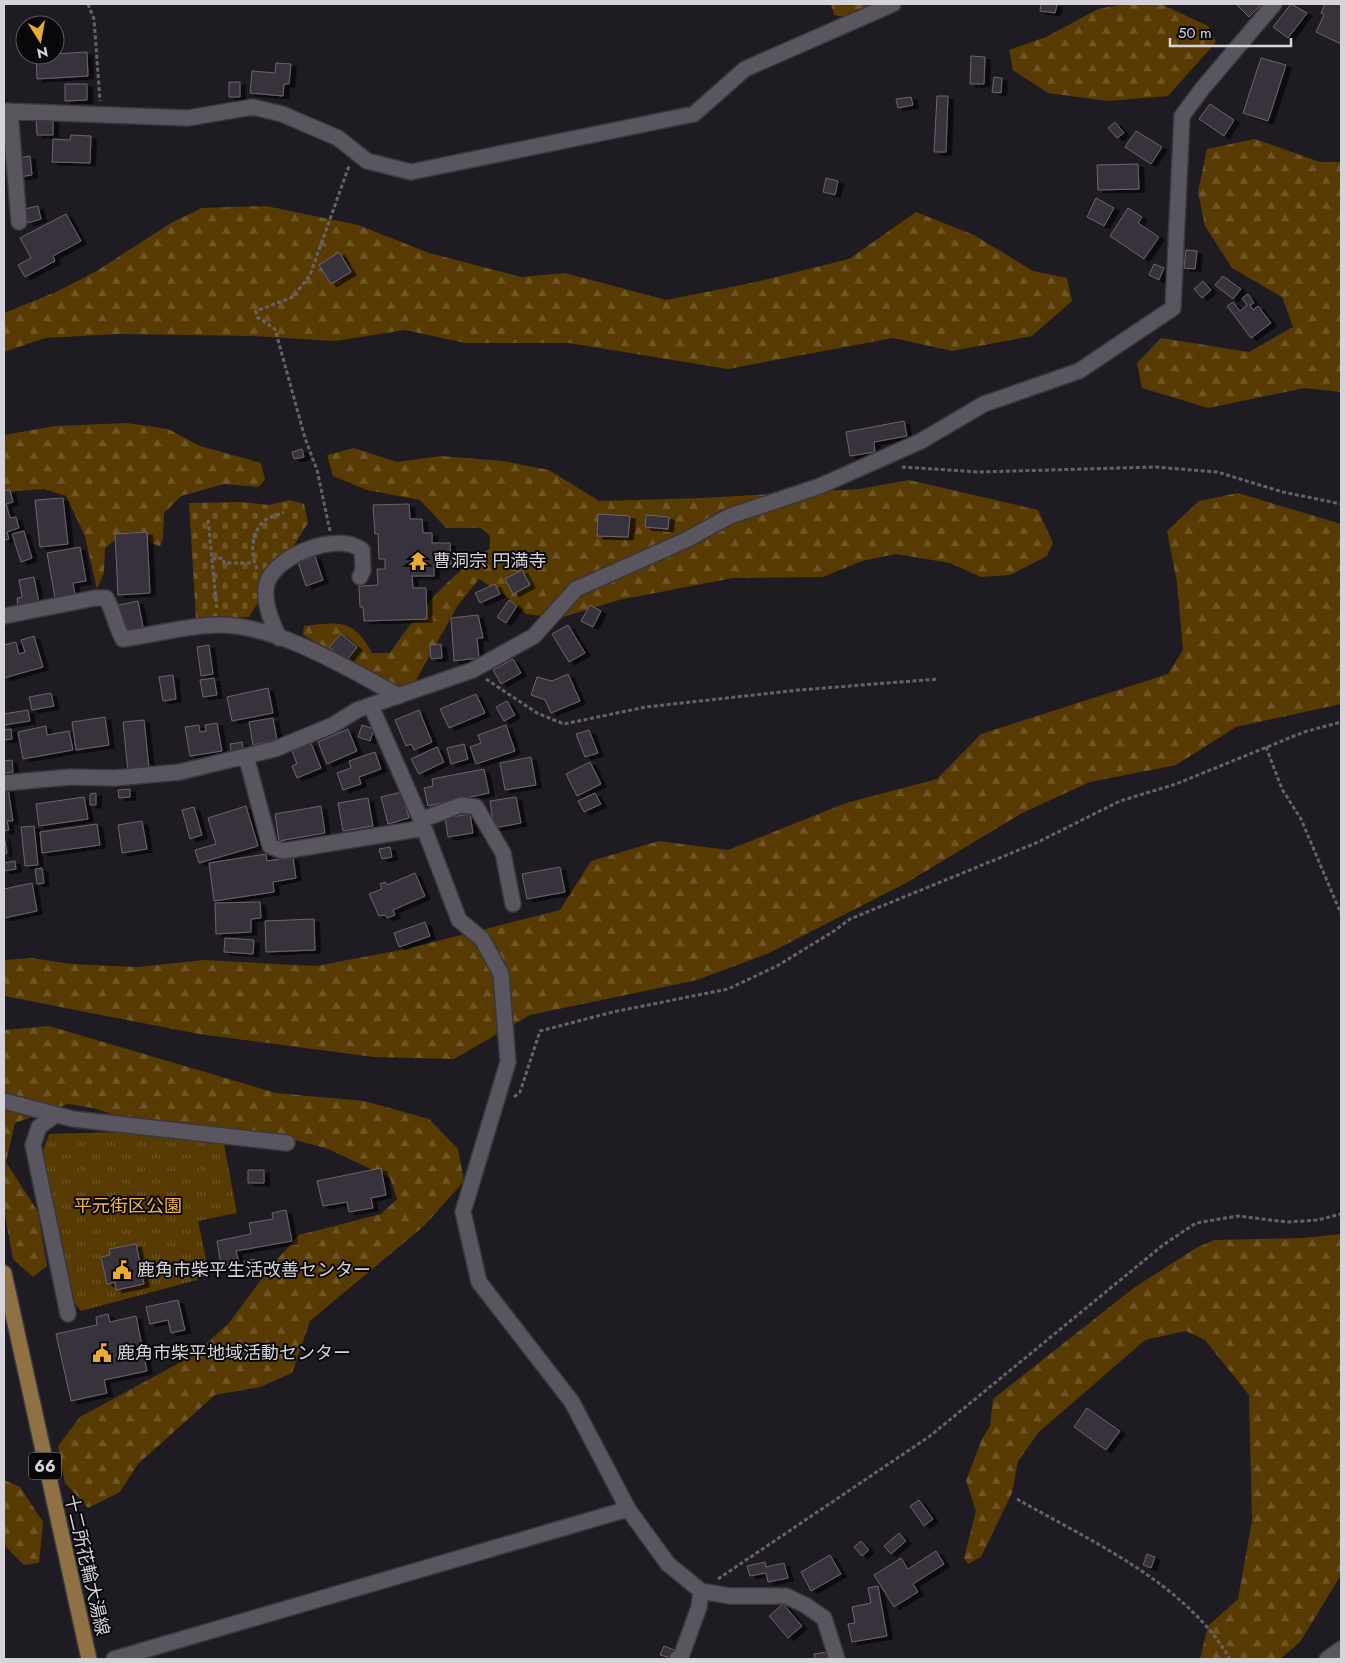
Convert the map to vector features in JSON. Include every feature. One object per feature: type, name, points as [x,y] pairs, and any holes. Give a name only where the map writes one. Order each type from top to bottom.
[{"type":"main road","name":"十二所花輪大湯線","points":[[4,1273],[89,1659]]},
{"type":"street","points":[[19,222],[7,111],[188,118],[253,107],[290,117],[338,138],[367,161],[411,172],[694,114],[745,69],[892,4]]},
{"type":"street","points":[[4,783],[70,777],[114,778],[180,772],[276,749],[371,706],[474,670],[534,636],[576,589],[686,540],[730,516],[820,486],[921,441],[984,404],[1078,371],[1173,308],[1182,116],[1274,4]]},
{"type":"street","points":[[279,638],[265,598],[271,573],[292,557],[304,550],[332,543],[354,544],[362,550],[363,570],[360,577]]},
{"type":"street","points":[[4,616],[95,598],[106,598],[113,609],[119,633],[123,639],[218,625],[262,631],[324,656],[399,696]]},
{"type":"street","points":[[371,706],[422,824],[459,920],[482,939],[501,974],[508,1062],[463,1212],[479,1282],[572,1402],[628,1509],[668,1564],[701,1590],[730,1596],[786,1596],[805,1605],[824,1618],[837,1659]]},
{"type":"street","points":[[246,756],[270,846],[283,851],[422,824],[460,805],[476,807],[503,853],[513,904]]},
{"type":"street","points":[[4,1101],[73,1120],[287,1143]]},
{"type":"street","points":[[55,1115],[39,1127],[33,1145],[68,1314]]},
{"type":"street","points":[[114,1659],[628,1509]]},
{"type":"street","points":[[677,1659],[682,1654],[699,1607],[701,1590]]},
{"type":"street","points":[[1327,1659],[1341,1649]]},
{"type":"path","points":[[88,4],[94,19],[101,114]]},
{"type":"path","points":[[332,543],[318,470],[304,438],[276,329],[257,317],[256,311],[293,297],[310,275],[355,151]]},
{"type":"path","points":[[900,467],[979,472],[1155,467],[1218,472],[1283,492],[1341,504]]},
{"type":"path","points":[[268,581],[259,576],[254,563],[252,551],[254,537],[264,521],[284,512]]},
{"type":"path","points":[[208,520],[217,611]]},
{"type":"path","points":[[212,559],[223,558],[224,563],[254,563]]},
{"type":"path","points":[[474,670],[502,692],[538,713],[564,724],[646,707],[799,690],[938,679]]},
{"type":"path","points":[[490,1119],[520,1092],[540,1031],[613,1012],[728,990],[777,966],[834,932],[850,919],[1036,842],[1120,801],[1176,784],[1304,732],[1341,722]]},
{"type":"path","points":[[1266,747],[1282,788],[1300,819],[1341,914]]},
{"type":"path","points":[[701,1590],[930,1436],[1163,1244],[1196,1223],[1238,1216],[1287,1222],[1310,1221],[1341,1214]]},
{"type":"path","points":[[1017,1499],[1176,1594],[1222,1644],[1230,1659]]},
{"type":"green space","points":[[831,4],[871,4],[844,17],[834,15]]},
{"type":"green space","points":[[1124,4],[1161,4],[1208,26],[1216,42],[1168,96],[1107,101],[1048,93],[1013,70],[1009,50],[1046,37],[1098,9]]},
{"type":"green space","points":[[1255,139],[1320,162],[1341,162],[1341,392],[1305,388],[1208,408],[1142,388],[1137,363],[1161,338],[1249,352],[1293,327],[1282,297],[1232,268],[1205,226],[1198,192],[1207,149]]},
{"type":"green space","points":[[266,206],[358,225],[429,253],[522,277],[565,273],[666,300],[756,282],[849,259],[916,212],[974,235],[1033,271],[1067,278],[1072,301],[1032,336],[952,351],[893,338],[728,369],[569,343],[465,343],[405,330],[335,341],[253,336],[118,334],[45,338],[4,352],[4,313],[56,292],[95,272],[171,223],[202,208]]},
{"type":"green space","points":[[127,423],[168,429],[200,446],[261,463],[265,480],[258,487],[224,484],[181,496],[164,513],[163,539],[160,546],[148,542],[132,532],[121,535],[105,548],[104,573],[97,589],[85,536],[66,496],[44,489],[4,492],[4,435],[55,426]]},
{"type":"green space","points":[[354,448],[397,462],[441,456],[503,461],[549,470],[599,501],[703,498],[859,489],[909,480],[1038,510],[1053,543],[1047,556],[1010,575],[981,577],[950,563],[896,554],[862,561],[823,577],[733,578],[619,600],[560,618],[526,614],[507,597],[479,579],[458,605],[415,682],[398,689],[303,635],[304,626],[344,625],[359,633],[372,653],[390,653],[412,622],[435,595],[460,571],[490,548],[490,536],[481,528],[446,528],[420,500],[367,490],[333,476],[327,455]]},
{"type":"green space","points":[[1238,493],[1341,524],[1341,704],[1236,727],[1176,765],[1090,782],[1022,813],[906,883],[769,953],[697,980],[530,1015],[454,1059],[374,1057],[199,1034],[4,996],[4,960],[32,958],[70,964],[138,967],[204,960],[316,966],[406,949],[560,910],[591,861],[659,841],[728,850],[846,803],[937,779],[981,734],[1168,674],[1183,650],[1177,583],[1167,531],[1199,501]]},
{"type":"green space","points":[[289,500],[304,504],[308,523],[249,617],[196,619],[189,503],[242,502],[269,505]]},
{"type":"green space","points":[[49,1026],[276,1093],[364,1101],[429,1119],[458,1149],[464,1181],[425,1225],[310,1321],[292,1373],[260,1387],[215,1395],[138,1464],[120,1492],[88,1508],[65,1483],[58,1446],[80,1417],[192,1356],[228,1324],[273,1264],[299,1235],[381,1214],[397,1199],[390,1178],[328,1149],[288,1138],[157,1129],[93,1108],[68,1104],[15,1123],[6,1162],[38,1212],[47,1266],[33,1277],[13,1259],[4,1210],[4,1030]]},
{"type":"green space","name":"平元街区公園","points":[[123,1132],[223,1139],[237,1213],[198,1221],[208,1269],[197,1280],[81,1311],[75,1304],[41,1156],[49,1134]]},
{"type":"green space","points":[[1341,1234],[1341,1575],[1300,1642],[1280,1659],[1200,1659],[1208,1626],[1238,1599],[1252,1521],[1249,1395],[1205,1340],[1186,1331],[1145,1340],[1039,1432],[1018,1461],[1012,1493],[981,1557],[968,1564],[964,1558],[976,1511],[966,1480],[982,1439],[990,1426],[993,1399],[1135,1287],[1196,1248],[1214,1240],[1302,1238]]},
{"type":"green space","points":[[4,1480],[20,1487],[43,1522],[39,1563],[24,1565],[4,1545]]},
{"type":"building","points":[[1041,4],[1057,4],[1055,13],[1040,11]]},
{"type":"building","points":[[1236,4],[1262,4],[1249,17]]},
{"type":"building","points":[[1291,4],[1307,13],[1288,38],[1273,27]]},
{"type":"building","points":[[1325,4],[1341,4],[1341,44],[1316,32],[1324,15],[1321,13]]},
{"type":"building","points":[[87,52],[88,76],[37,79],[36,65],[65,65],[65,53]]},
{"type":"building","points":[[971,56],[985,57],[984,84],[970,84]]},
{"type":"building","points":[[1261,58],[1286,65],[1268,121],[1243,113]]},
{"type":"building","points":[[276,63],[291,64],[289,84],[284,84],[283,96],[250,93],[252,71],[275,73]]},
{"type":"building","points":[[994,77],[1002,78],[1001,93],[992,92]]},
{"type":"building","points":[[229,82],[240,82],[240,97],[229,97]]},
{"type":"building","points":[[65,84],[87,84],[87,100],[65,101]]},
{"type":"building","points":[[937,96],[948,96],[946,152],[934,152]]},
{"type":"building","points":[[911,97],[913,105],[898,108],[896,99]]},
{"type":"building","points":[[1210,104],[1234,120],[1224,136],[1199,119]]},
{"type":"building","points":[[36,119],[53,119],[53,135],[37,135]]},
{"type":"building","points":[[1115,122],[1124,133],[1117,138],[1108,128]]},
{"type":"building","points":[[1136,131],[1162,147],[1151,164],[1125,147]]},
{"type":"building","points":[[71,135],[91,136],[90,163],[52,162],[53,139],[70,140]]},
{"type":"building","points":[[30,156],[32,175],[19,177],[17,158]]},
{"type":"building","points":[[1138,164],[1139,189],[1098,190],[1097,165]]},
{"type":"building","points":[[826,178],[838,181],[835,195],[823,192]]},
{"type":"building","points":[[1096,198],[1114,208],[1104,226],[1087,217]]},
{"type":"building","points":[[38,206],[41,219],[28,223],[24,209]]},
{"type":"building","points":[[1128,208],[1142,217],[1138,223],[1159,237],[1144,259],[1110,236]]},
{"type":"building","points":[[66,214],[81,241],[53,256],[55,261],[25,277],[18,265],[31,258],[20,238]]},
{"type":"building","points":[[1186,250],[1197,251],[1195,269],[1184,268]]},
{"type":"building","points":[[339,252],[351,272],[331,284],[319,265]]},
{"type":"building","points":[[1154,264],[1164,268],[1159,280],[1149,275]]},
{"type":"building","points":[[1223,276],[1241,289],[1233,299],[1215,285]]},
{"type":"building","points":[[1203,281],[1211,290],[1202,298],[1194,289]]},
{"type":"building","points":[[1248,294],[1254,303],[1250,305],[1253,310],[1258,306],[1271,323],[1251,338],[1227,306],[1233,302],[1240,311],[1247,305],[1242,298]]},
{"type":"building","points":[[904,421],[907,436],[874,442],[875,452],[850,456],[846,432]]},
{"type":"building","points":[[302,449],[304,457],[294,459],[292,452]]},
{"type":"building","points":[[10,490],[13,502],[6,504],[10,518],[16,517],[19,528],[7,532],[9,539],[4,540],[4,491]]},
{"type":"building","points":[[63,498],[68,544],[40,547],[35,500]]},
{"type":"building","name":"曹洞宗 円満寺","points":[[409,504],[410,519],[422,519],[423,533],[432,533],[432,543],[450,543],[451,564],[434,565],[434,576],[412,576],[413,588],[426,588],[427,619],[364,621],[363,607],[360,607],[359,586],[378,585],[377,569],[385,569],[385,559],[379,559],[378,534],[375,534],[373,505]]},
{"type":"building","points":[[598,514],[630,516],[628,537],[597,536]]},
{"type":"building","points":[[646,515],[669,517],[668,529],[645,527]]},
{"type":"building","points":[[24,531],[32,558],[21,562],[12,534]]},
{"type":"building","points":[[147,532],[150,593],[118,595],[115,534]]},
{"type":"building","points":[[80,547],[86,581],[73,583],[75,595],[55,598],[47,553]]},
{"type":"building","points":[[315,556],[323,580],[306,586],[298,562]]},
{"type":"building","points":[[522,570],[530,585],[513,594],[505,579]]},
{"type":"building","points":[[34,577],[39,603],[18,607],[17,598],[22,597],[19,580]]},
{"type":"building","points":[[495,584],[500,594],[480,603],[475,593]]},
{"type":"building","points":[[509,600],[517,606],[506,623],[497,617]]},
{"type":"building","points":[[138,601],[144,632],[124,636],[119,605]]},
{"type":"building","points":[[590,605],[601,611],[593,627],[581,621]]},
{"type":"building","points":[[478,615],[483,638],[477,638],[479,658],[454,661],[451,618]]},
{"type":"building","points":[[568,625],[585,653],[569,662],[552,634]]},
{"type":"building","points":[[341,634],[357,647],[346,661],[329,647]]},
{"type":"building","points":[[34,636],[43,667],[4,678],[4,645],[16,642],[19,654],[25,652],[21,640]]},
{"type":"building","points":[[441,644],[442,658],[431,659],[430,645]]},
{"type":"building","points":[[209,645],[213,674],[201,676],[197,647]]},
{"type":"building","points":[[513,659],[521,673],[501,684],[493,670]]},
{"type":"building","points":[[568,674],[580,701],[551,713],[545,700],[531,695],[537,677],[552,681]]},
{"type":"building","points":[[173,675],[176,699],[163,701],[159,677]]},
{"type":"building","points":[[214,678],[217,695],[203,697],[200,680]]},
{"type":"building","points":[[268,688],[273,713],[232,721],[227,697]]},
{"type":"building","points":[[51,693],[54,706],[32,710],[29,697]]},
{"type":"building","points":[[476,694],[485,713],[449,728],[440,709]]},
{"type":"building","points":[[507,701],[515,715],[504,721],[496,707]]},
{"type":"building","points":[[28,710],[30,721],[4,725],[4,714]]},
{"type":"building","points":[[419,710],[432,742],[414,750],[411,744],[406,746],[395,720]]},
{"type":"building","points":[[105,717],[109,745],[76,750],[72,722]]},
{"type":"building","points":[[273,718],[277,740],[253,745],[249,722]]},
{"type":"building","points":[[144,720],[149,768],[128,771],[123,722]]},
{"type":"building","points":[[217,723],[222,751],[190,756],[185,727],[199,725],[200,732],[206,731],[205,725]]},
{"type":"building","points":[[362,725],[374,729],[370,741],[358,737]]},
{"type":"building","points":[[506,725],[515,751],[476,764],[470,747],[481,743],[478,735]]},
{"type":"building","points":[[46,726],[47,735],[69,731],[73,750],[23,759],[18,732]]},
{"type":"building","points":[[11,729],[12,739],[4,740],[4,730]]},
{"type":"building","points":[[348,729],[357,751],[327,764],[318,742]]},
{"type":"building","points":[[589,730],[598,753],[585,757],[576,734]]},
{"type":"building","points":[[242,742],[244,753],[232,755],[230,744]]},
{"type":"building","points":[[311,743],[321,768],[297,778],[292,766],[297,764],[292,751]]},
{"type":"building","points":[[464,744],[468,759],[451,764],[447,748]]},
{"type":"building","points":[[437,747],[444,762],[419,774],[411,759]]},
{"type":"building","points":[[375,752],[381,769],[359,777],[361,784],[343,790],[337,773],[351,768],[349,761]]},
{"type":"building","points":[[531,757],[536,785],[505,790],[500,763]]},
{"type":"building","points":[[12,760],[13,772],[4,773],[4,761]]},
{"type":"building","points":[[590,762],[601,784],[577,796],[566,774]]},
{"type":"building","points":[[484,769],[489,793],[428,806],[424,788],[433,786],[432,779]]},
{"type":"building","points":[[8,789],[13,821],[7,821],[9,830],[4,831],[4,790]]},
{"type":"building","points":[[130,789],[130,797],[119,798],[118,790]]},
{"type":"building","points":[[402,792],[409,818],[388,824],[381,797]]},
{"type":"building","points":[[96,793],[96,805],[90,805],[90,794]]},
{"type":"building","points":[[595,793],[601,804],[584,812],[578,801]]},
{"type":"building","points":[[84,797],[88,819],[39,826],[36,804]]},
{"type":"building","points":[[516,797],[521,823],[494,828],[490,801]]},
{"type":"building","points":[[368,798],[373,826],[343,831],[338,803]]},
{"type":"building","points":[[246,806],[258,846],[199,863],[195,850],[216,844],[208,818]]},
{"type":"building","points":[[321,806],[325,833],[279,841],[275,814]]},
{"type":"building","points":[[194,807],[202,835],[190,839],[182,810]]},
{"type":"building","points":[[470,814],[473,833],[448,837],[445,818]]},
{"type":"building","points":[[142,821],[147,849],[122,853],[118,825]]},
{"type":"building","points":[[97,824],[100,845],[42,853],[40,832]]},
{"type":"building","points":[[34,826],[38,865],[25,866],[21,827]]},
{"type":"building","points":[[4,835],[7,853],[4,854]]},
{"type":"building","points":[[390,847],[392,857],[382,859],[379,849]]},
{"type":"building","points":[[266,854],[267,861],[293,857],[296,878],[273,882],[274,892],[214,901],[209,863]]},
{"type":"building","points":[[15,861],[16,869],[4,871],[4,863]]},
{"type":"building","points":[[560,867],[565,892],[527,899],[522,874]]},
{"type":"building","points":[[42,868],[44,883],[37,884],[35,869]]},
{"type":"building","points":[[415,873],[425,896],[393,910],[395,915],[387,918],[385,915],[379,916],[369,894],[382,889],[380,884],[385,882],[387,885]]},
{"type":"building","points":[[32,883],[37,911],[4,918],[4,889]]},
{"type":"building","points":[[260,902],[261,918],[251,919],[251,932],[216,934],[215,903]]},
{"type":"building","points":[[314,919],[315,950],[266,952],[265,921]]},
{"type":"building","points":[[425,922],[430,936],[399,947],[394,933]]},
{"type":"building","points":[[225,938],[254,940],[253,954],[224,952]]},
{"type":"building","points":[[381,1168],[386,1195],[371,1198],[373,1208],[349,1212],[347,1202],[323,1206],[317,1181]]},
{"type":"building","points":[[248,1170],[264,1170],[264,1183],[248,1183]]},
{"type":"building","points":[[286,1210],[292,1241],[236,1251],[239,1262],[221,1266],[217,1241],[251,1234],[249,1223],[273,1219],[272,1213]]},
{"type":"building","name":"鹿角市柴平生活改善センター","points":[[136,1244],[144,1284],[116,1290],[115,1282],[107,1284],[101,1257],[110,1255],[109,1249]]},
{"type":"building","points":[[254,1259],[256,1267],[245,1269],[244,1261]]},
{"type":"building","points":[[178,1300],[185,1330],[171,1333],[168,1320],[150,1324],[146,1307]]},
{"type":"building","name":"鹿角市柴平地域活動センター","points":[[108,1314],[110,1322],[136,1316],[147,1371],[104,1380],[107,1393],[71,1401],[56,1334],[97,1325],[96,1317]]},
{"type":"building","points":[[1087,1408],[1120,1431],[1106,1450],[1074,1427]]},
{"type":"building","points":[[919,1500],[933,1519],[924,1526],[910,1506]]},
{"type":"building","points":[[899,1533],[906,1541],[891,1554],[884,1546]]},
{"type":"building","points":[[861,1541],[869,1550],[862,1556],[854,1547]]},
{"type":"building","points":[[936,1551],[944,1564],[913,1584],[918,1592],[894,1607],[874,1575],[901,1558],[908,1569]]},
{"type":"building","points":[[1147,1554],[1155,1557],[1151,1568],[1143,1565]]},
{"type":"building","points":[[830,1555],[841,1574],[811,1591],[801,1572]]},
{"type":"building","points":[[765,1562],[766,1567],[784,1563],[788,1578],[768,1582],[766,1573],[750,1576],[747,1566]]},
{"type":"building","points":[[878,1586],[887,1636],[852,1642],[848,1624],[855,1623],[852,1607],[871,1603],[868,1588]]},
{"type":"building","points":[[783,1604],[802,1626],[788,1638],[769,1616]]},
{"type":"building","points":[[664,1646],[674,1650],[671,1658],[660,1655]]},
{"type":"building","points":[[827,1652],[828,1659],[815,1659],[814,1654]]},
{"type":"place","name":"曹洞宗 円満寺","points":[[418,561]]},
{"type":"place","name":"鹿角市柴平生活改善センター","points":[[122,1270]]},
{"type":"place","name":"鹿角市柴平地域活動センター","points":[[102,1353]]}]
